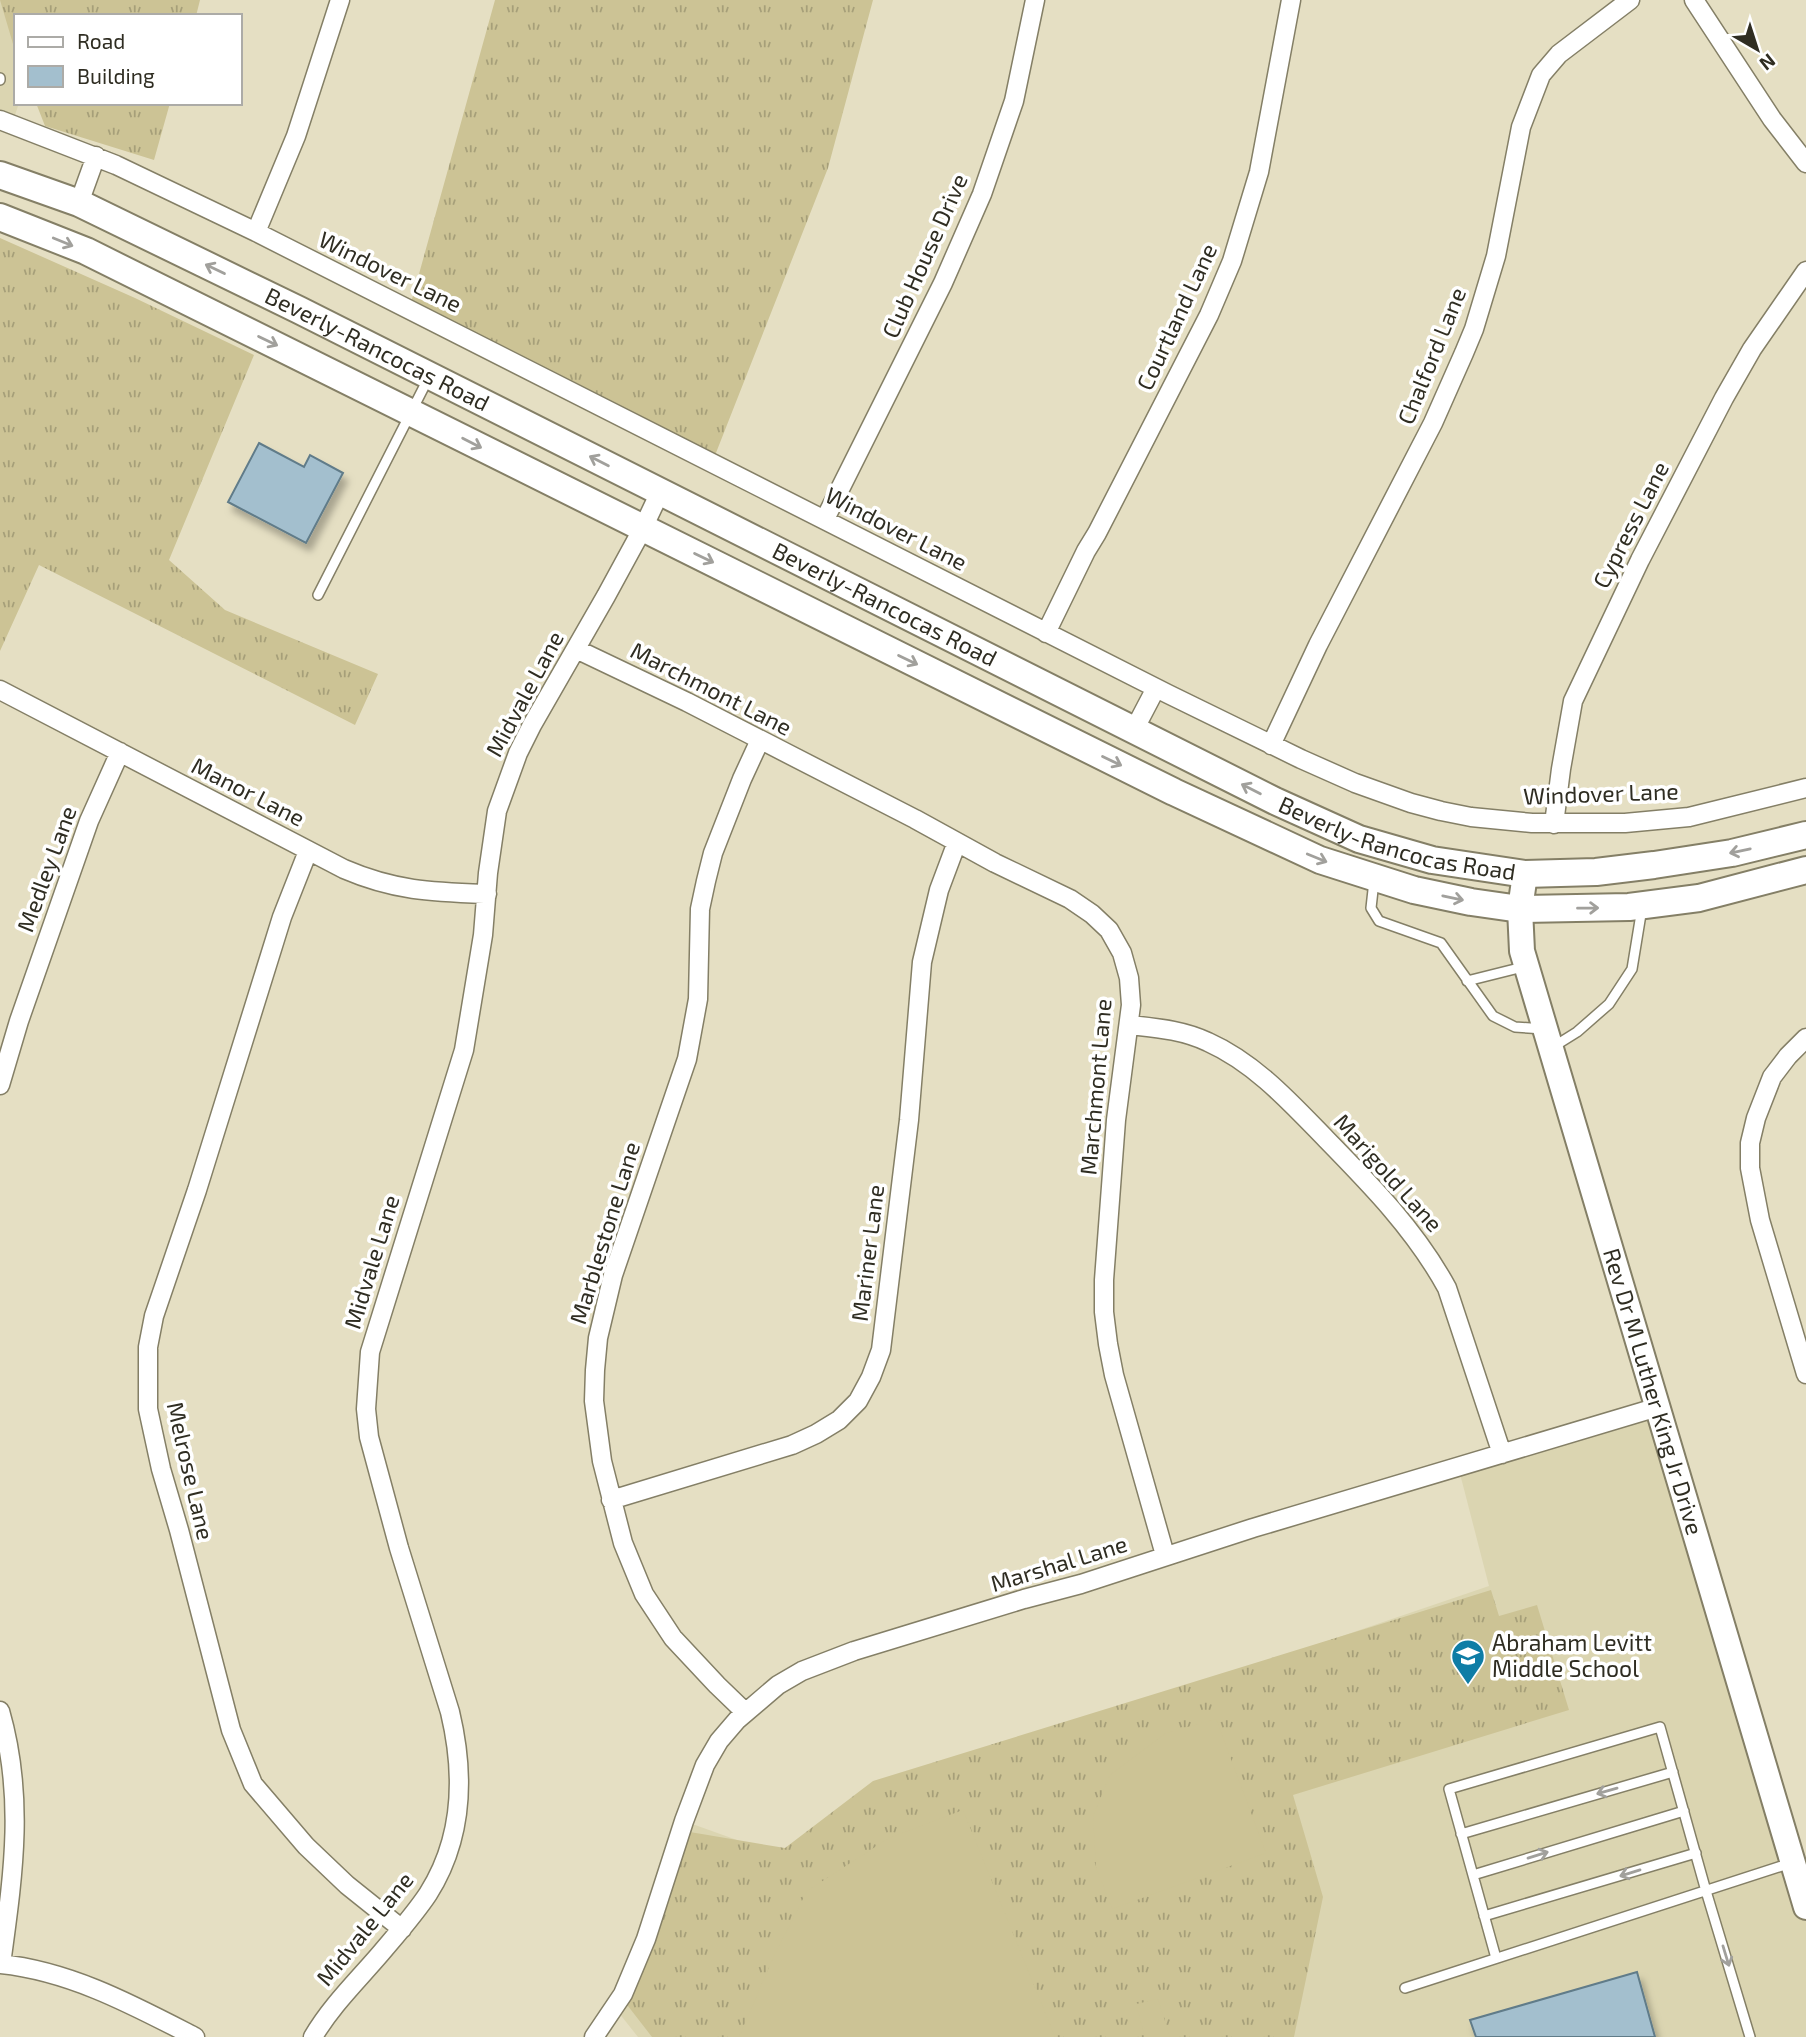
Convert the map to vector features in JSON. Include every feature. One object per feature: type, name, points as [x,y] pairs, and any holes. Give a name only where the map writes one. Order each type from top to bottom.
[{"type":"main road","name":"Beverly-Rancocas Road","points":[[0,175],[79,203],[299,310],[1275,801],[1359,839],[1432,860],[1525,874],[1596,872],[1654,865],[1732,853],[1806,835]]},
{"type":"main road","name":"Beverly-Rancocas Road","points":[[0,217],[86,251],[1162,786],[1308,855],[1414,890],[1520,909],[1629,907],[1699,898],[1806,870]]},
{"type":"main road","points":[[950,680],[976,676],[1000,681],[1093,728],[1114,733],[1134,730]]},
{"type":"street","points":[[256,232],[292,146],[340,0]]},
{"type":"street","name":"Club House Drive","points":[[825,519],[943,283],[974,214],[1014,101],[1035,0]]},
{"type":"street","name":"Courtland Lane","points":[[1046,632],[1209,315],[1232,261],[1259,172],[1291,0]]},
{"type":"street","name":"Chalford Lane","points":[[1272,745],[1318,645],[1433,423],[1474,329],[1496,256],[1521,127],[1541,75],[1559,54],[1630,0]]},
{"type":"street","points":[[1694,0],[1772,119],[1806,163]]},
{"type":"street","name":"Windover Lane","points":[[0,120],[96,156],[256,232],[1156,688],[1355,783],[1441,811],[1501,821],[1554,824],[1625,823],[1689,817],[1806,788]]},
{"type":"street","points":[[79,203],[96,156]]},
{"type":"street","name":"Cypress Lane","points":[[1554,824],[1560,769],[1573,701],[1640,560],[1724,398],[1752,349],[1806,271]]},
{"type":"street","name":"Midvale Lane","points":[[313,2037],[333,2008],[402,1929],[429,1892],[444,1862],[455,1824],[460,1786],[456,1738],[450,1712],[399,1548],[369,1437],[366,1409],[370,1352],[464,1050],[483,935],[497,811],[517,753],[643,528],[660,492]]},
{"type":"street","name":"Marchmont Lane","points":[[576,649],[696,707],[1070,899],[1109,930],[1122,953],[1129,978],[1131,1006],[1115,1120],[1104,1312],[1114,1375],[1165,1555]]},
{"type":"street","points":[[1134,730],[1156,688]]},
{"type":"street","name":"Manor Lane","points":[[0,690],[344,869],[387,885],[446,894],[486,894]]},
{"type":"street","name":"Marblestone Lane","points":[[745,1712],[688,1656],[644,1594],[623,1543],[611,1500],[602,1461],[594,1401],[598,1338],[613,1275],[687,1059],[698,999],[700,909],[713,852],[760,740]]},
{"type":"street","name":"Medley Lane","points":[[0,1085],[19,1021],[89,821],[120,752]]},
{"type":"street","name":"Mariner Lane","points":[[611,1500],[792,1445],[816,1434],[839,1420],[858,1401],[872,1377],[881,1350],[909,1120],[922,962],[939,890],[957,842]]},
{"type":"street","name":"Melrose Lane","points":[[308,851],[282,917],[155,1317],[148,1347],[148,1409],[161,1469],[232,1730],[253,1784],[306,1846],[347,1885],[402,1929]]},
{"type":"street","name":"Rev Dr M Luther King Jr Drive","points":[[1525,874],[1520,909],[1522,951],[1526,967],[1806,1907]]},
{"type":"street","name":"Marigold Lane","points":[[1130,1025],[1171,1029],[1226,1051],[1300,1112],[1381,1196],[1418,1241],[1447,1288],[1503,1454]]},
{"type":"street","points":[[1806,1038],[1772,1077],[1756,1118],[1750,1143],[1750,1168],[1760,1220],[1806,1374]]},
{"type":"street","name":"Marshal Lane","points":[[594,2037],[623,1994],[638,1958],[705,1765],[719,1741],[745,1712],[778,1685],[827,1660],[1081,1584],[1165,1555],[1433,1473],[1658,1407]]},
{"type":"street","points":[[0,1712],[16,1801],[10,1900],[1,1964],[28,1967],[110,1994],[195,2037]]},
{"type":"lane","points":[[318,595],[430,376]]},
{"type":"lane","points":[[1375,878],[1371,908],[1379,921],[1441,943],[1493,1016],[1548,1039],[1577,1032],[1609,1004],[1632,969],[1643,905]]},
{"type":"lane","points":[[1467,981],[1508,969],[1526,967]]},
{"type":"lane","points":[[1496,1958],[1449,1789],[1660,1727],[1750,2037]]},
{"type":"lane","points":[[1461,1834],[1673,1772]]},
{"type":"lane","points":[[1473,1875],[1684,1811]]},
{"type":"lane","points":[[1484,1916],[1696,1853]]},
{"type":"lane","points":[[1405,1988],[1793,1863]]},
{"type":"shaded area","points":[[0,0],[14,14],[14,105],[18,105],[12,124],[0,120]]},
{"type":"shaded area","name":"Abraham Levitt Middle School","points":[[1658,1407],[1806,1903],[1806,2037],[638,2037],[615,2008],[684,1821],[804,1864],[901,1786],[1489,1586],[1458,1466]]},
{"type":"green space","points":[[0,0],[200,0],[196,14],[14,14],[14,47]]},
{"type":"green space","points":[[495,0],[873,0],[828,168],[712,463],[409,310]]},
{"type":"green space","points":[[37,105],[169,105],[154,160],[45,126]]},
{"type":"green space","points":[[0,238],[254,355],[169,560],[225,610],[378,674],[355,725],[39,565],[0,651]]},
{"type":"green space","points":[[1491,1590],[1499,1616],[1537,1605],[1569,1710],[1293,1795],[1323,1897],[1294,2037],[652,2037],[621,1997],[684,1831],[785,1848],[873,1781]]},
{"type":"green space","points":[[1216,1719],[1266,1853],[1112,1909],[1096,1867],[1093,1816],[1110,1775],[1166,1733]]},
{"type":"green space","points":[[963,1810],[1055,2037],[739,2037],[773,1958],[807,1891],[889,1838]]},
{"type":"green space","points":[[1158,1999],[1170,2037],[1145,2037],[1136,2004]]},
{"type":"building","points":[[259,443],[304,467],[310,455],[343,473],[306,543],[228,502]]},
{"type":"building","points":[[1637,1972],[1655,2037],[1476,2037],[1470,2020]]},
{"type":"place","name":"Abraham Levitt Middle School","points":[[1468,1686]]}]
